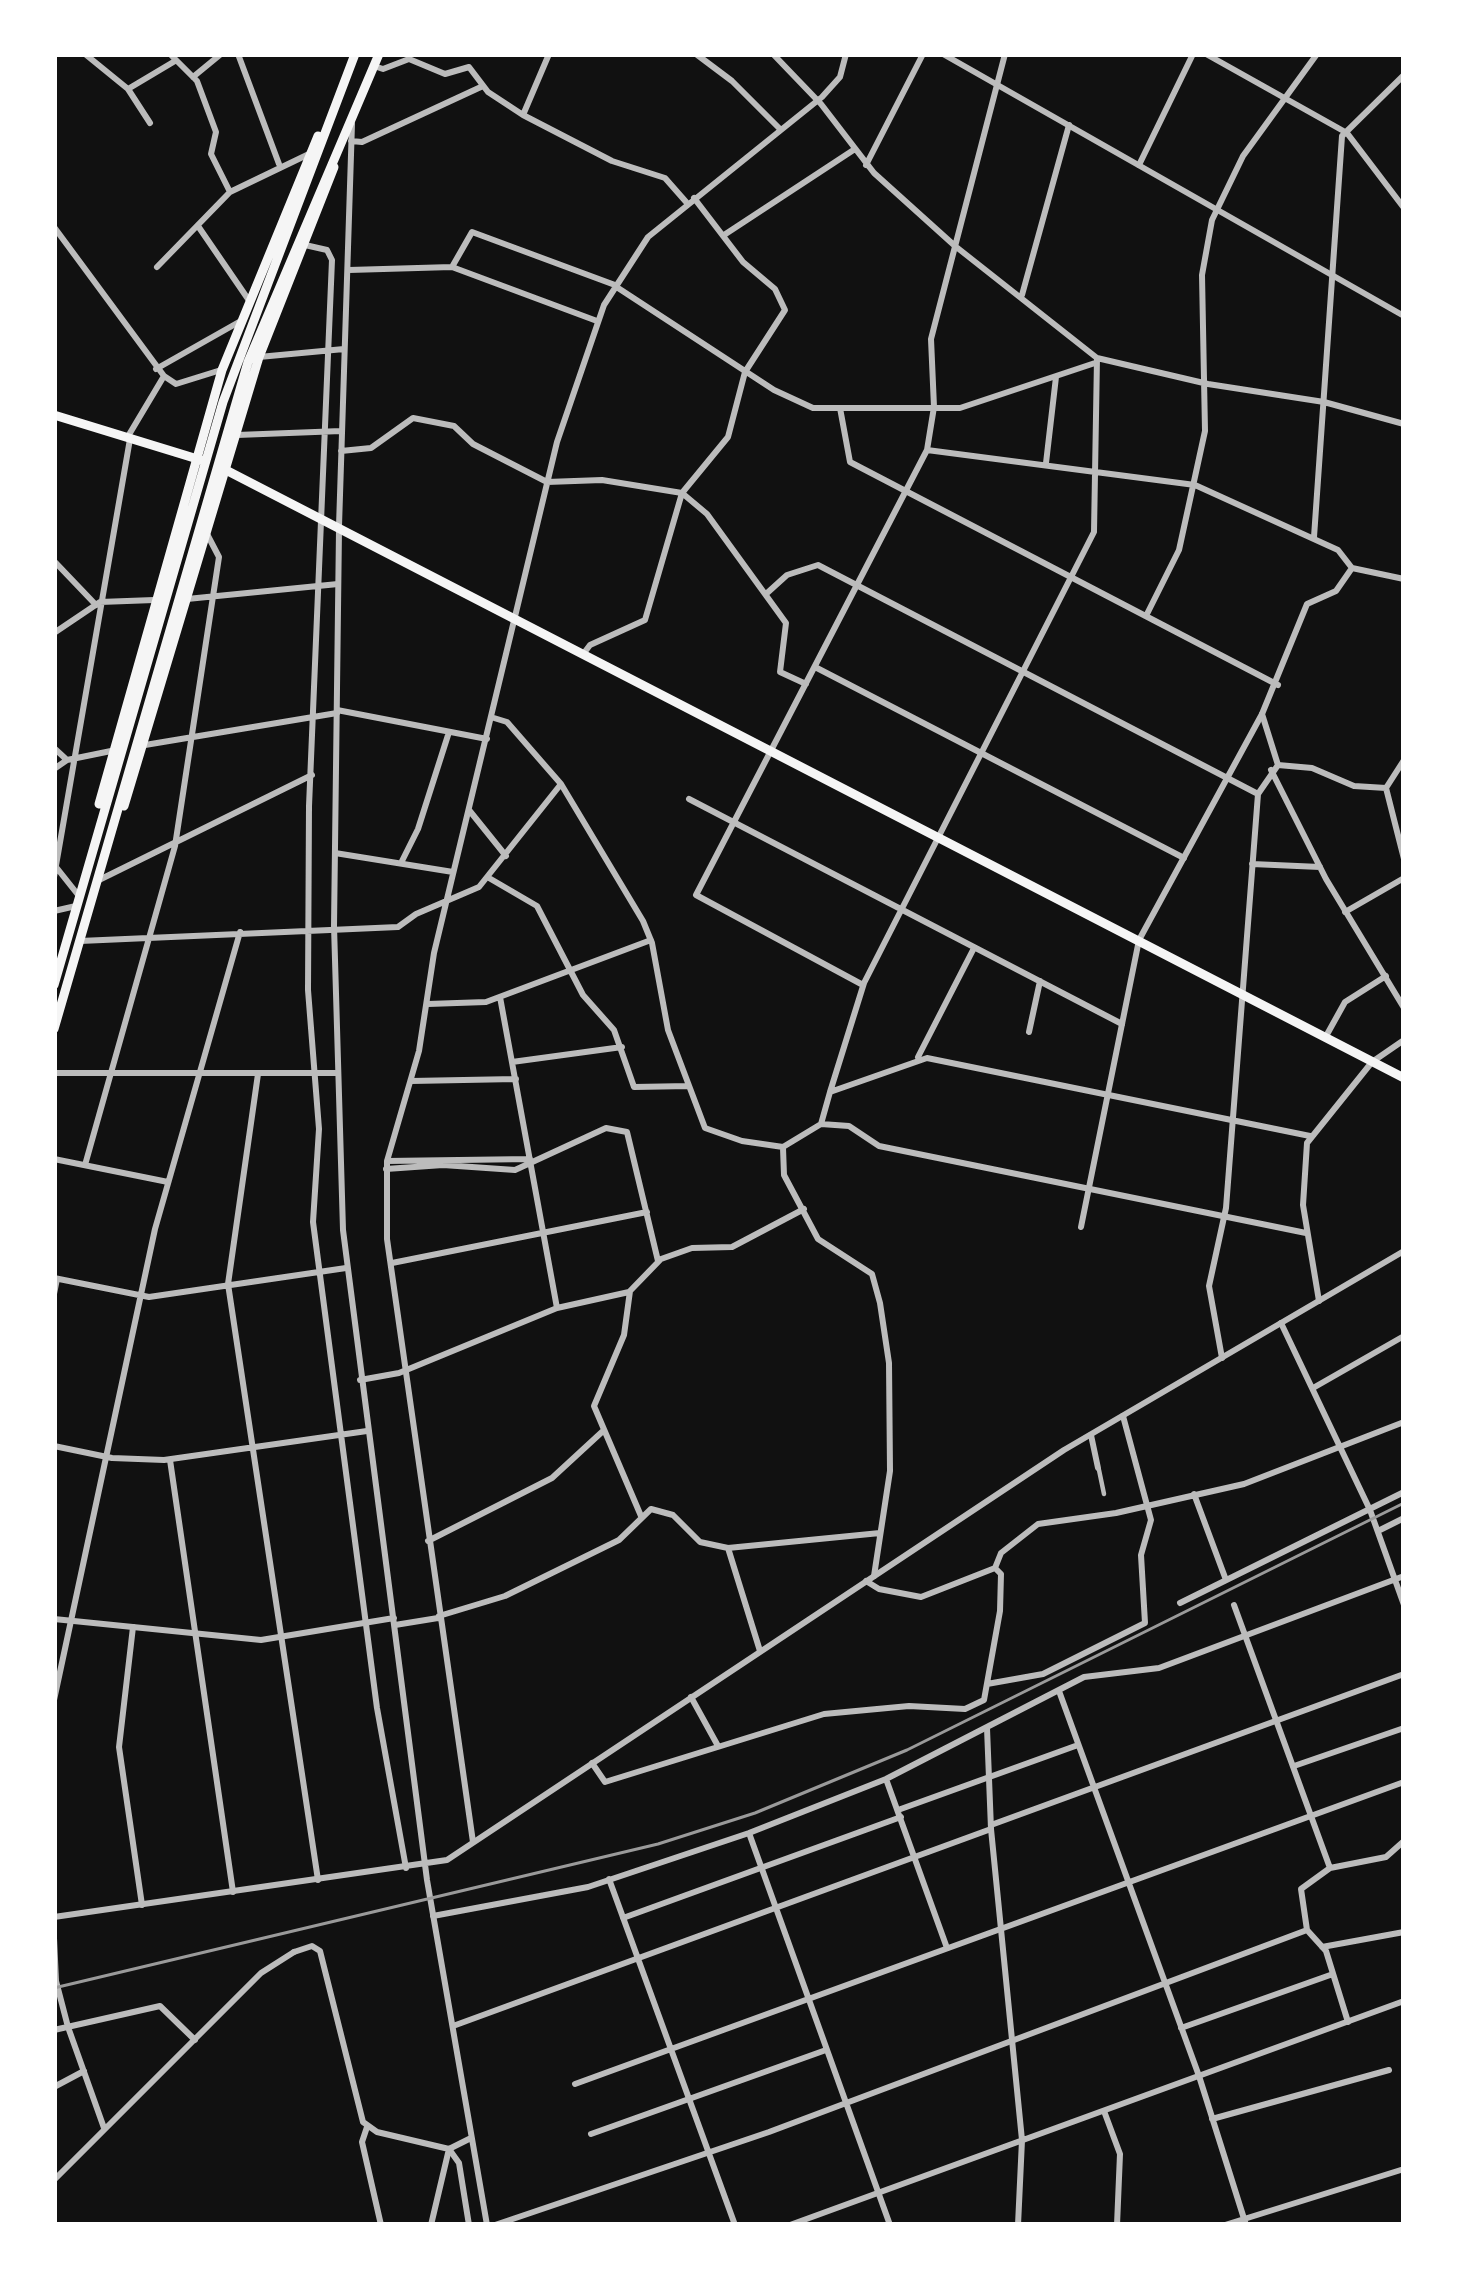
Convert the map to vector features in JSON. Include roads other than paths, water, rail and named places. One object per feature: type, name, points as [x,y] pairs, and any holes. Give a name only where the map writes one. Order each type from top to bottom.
[{"type":"main road","points":[[54,985],[154,600],[222,370],[248,298],[355,54]]},
{"type":"main road","points":[[54,1029],[259,357],[377,58]]},
{"type":"main road","points":[[140,748],[242,382],[346,75]]},
{"type":"main road","points":[[116,751],[223,402],[301,212],[346,140]]},
{"type":"main road","points":[[55,418],[226,469],[1404,1078]]},
{"type":"street","points":[[85,54],[128,89],[150,123]]},
{"type":"street","points":[[193,77],[221,54]]},
{"type":"street","points":[[238,54],[279,164]]},
{"type":"street","points":[[523,115],[550,54]]},
{"type":"street","points":[[696,54],[732,81],[779,128]]},
{"type":"street","points":[[773,54],[817,100],[866,165],[955,246],[1096,360],[1324,402],[1404,424]]},
{"type":"street","points":[[473,1842],[404,1370],[386,1165],[410,1081],[453,872],[548,482],[597,321],[644,242],[817,100],[840,77],[846,54]]},
{"type":"street","points":[[866,165],[923,54]]},
{"type":"street","points":[[944,54],[1404,316]]},
{"type":"street","points":[[863,985],[695,898],[927,450],[934,407],[932,339],[1005,54]]},
{"type":"street","points":[[1139,165],[1193,54]]},
{"type":"street","points":[[1206,54],[1347,133],[1404,208]]},
{"type":"street","points":[[1146,616],[1179,550],[1195,485],[1208,384],[1202,275],[1216,209],[1243,156],[1317,54]]},
{"type":"street","points":[[128,89],[172,57],[193,77],[216,132],[211,154],[230,192]]},
{"type":"street","points":[[377,58],[383,69],[409,59],[440,73],[469,67],[483,86],[523,115],[612,161],[665,178],[691,200],[743,262],[775,289],[785,310],[745,372],[728,437],[682,494],[645,620],[590,645],[584,653]]},
{"type":"street","points":[[1314,537],[1342,136],[1404,75]]},
{"type":"street","points":[[483,86],[362,142],[346,140],[348,270],[334,926],[346,1268],[425,1866],[471,2138],[491,2225],[708,2152],[1307,1930]]},
{"type":"street","points":[[1022,296],[1069,125]]},
{"type":"street","points":[[724,236],[856,149]]},
{"type":"street","points":[[157,266],[230,192],[279,164],[309,154]]},
{"type":"street","points":[[198,226],[248,298]]},
{"type":"street","points":[[54,227],[164,376],[180,383],[222,370]]},
{"type":"street","points":[[452,267],[472,232],[615,285],[745,372],[804,405],[959,408],[1096,360]]},
{"type":"street","points":[[304,245],[331,254],[312,775],[310,929],[318,1192],[313,1222],[365,1622],[406,1868]]},
{"type":"street","points":[[348,270],[452,267],[597,321]]},
{"type":"street","points":[[156,369],[238,322]]},
{"type":"street","points":[[259,357],[344,350]]},
{"type":"street","points":[[821,1124],[863,985],[1094,532],[1099,472],[1096,360]]},
{"type":"street","points":[[54,877],[70,759],[129,438],[164,376]]},
{"type":"street","points":[[1045,464],[1056,377]]},
{"type":"street","points":[[840,408],[850,462],[1278,685]]},
{"type":"street","points":[[341,451],[371,448],[412,418],[454,426],[473,444],[548,482],[602,480],[682,494],[707,514],[786,623],[780,672],[806,684]]},
{"type":"street","points":[[236,435],[341,430]]},
{"type":"street","points":[[927,450],[1195,485],[1314,537],[1348,557],[1352,568]]},
{"type":"street","points":[[85,1165],[175,846],[219,557],[206,534]]},
{"type":"street","points":[[54,561],[98,603]]},
{"type":"street","points":[[766,594],[788,575],[818,566],[1258,794]]},
{"type":"street","points":[[1352,568],[1404,579]]},
{"type":"street","points":[[1082,1227],[1139,940],[1278,685],[1307,604],[1336,591],[1352,568]]},
{"type":"street","points":[[188,599],[338,584]]},
{"type":"street","points":[[1404,589],[1404,600]]},
{"type":"street","points":[[54,634],[98,603],[154,600]]},
{"type":"street","points":[[815,668],[1184,858]]},
{"type":"street","points":[[140,748],[337,712],[488,739]]},
{"type":"street","points":[[1262,714],[1268,718],[1274,767],[1320,866],[1404,1007]]},
{"type":"street","points":[[494,718],[507,722],[561,784],[651,940],[665,1020],[705,1127],[742,1141],[783,1147],[821,1124],[859,1129],[880,1146],[1306,1233]]},
{"type":"street","points":[[401,863],[418,829],[449,731]]},
{"type":"street","points":[[54,748],[70,759]]},
{"type":"street","points":[[54,769],[70,759],[116,751]]},
{"type":"street","points":[[1404,760],[1386,788],[1404,859]]},
{"type":"street","points":[[1274,767],[1312,768],[1354,785],[1386,788]]},
{"type":"street","points":[[1222,1358],[1208,1286],[1224,1215],[1258,794],[1274,767]]},
{"type":"street","points":[[97,881],[312,775]]},
{"type":"street","points":[[79,941],[334,926],[398,927],[488,878],[561,784]]},
{"type":"street","points":[[689,799],[1122,1024]]},
{"type":"street","points":[[469,810],[506,856]]},
{"type":"street","points":[[335,853],[453,872]]},
{"type":"street","points":[[1252,864],[1320,866]]},
{"type":"street","points":[[54,911],[77,901],[55,866]]},
{"type":"street","points":[[488,878],[537,906],[570,970],[622,1047],[634,1087],[689,1087]]},
{"type":"street","points":[[1346,912],[1404,878]]},
{"type":"street","points":[[54,1700],[140,1296],[240,932]]},
{"type":"street","points":[[428,1004],[500,997],[651,940]]},
{"type":"street","points":[[917,1058],[974,948]]},
{"type":"street","points":[[1324,1038],[1345,1002],[1386,976]]},
{"type":"street","points":[[1028,1032],[1040,981]]},
{"type":"street","points":[[500,997],[556,1308]]},
{"type":"street","points":[[1319,1301],[1306,1233],[1303,1166],[1310,1136],[1372,1062],[1404,1040]]},
{"type":"street","points":[[512,1062],[622,1047]]},
{"type":"street","points":[[830,1092],[917,1058],[1310,1136]]},
{"type":"street","points":[[54,1073],[338,1073]]},
{"type":"street","points":[[258,1074],[228,1284],[318,1880]]},
{"type":"street","points":[[410,1081],[516,1079]]},
{"type":"street","points":[[386,1165],[530,1163],[606,1128],[627,1132],[658,1261]]},
{"type":"street","points":[[783,1147],[784,1175],[822,1245],[850,1256],[872,1274],[880,1304],[889,1364],[890,1471],[870,1578]]},
{"type":"street","points":[[54,1160],[168,1182]]},
{"type":"street","points":[[642,1517],[594,1406],[624,1335],[630,1292],[658,1261],[692,1248],[732,1247],[804,1209]]},
{"type":"street","points":[[391,1263],[647,1212]]},
{"type":"street","points":[[54,1917],[447,1860],[1090,1435],[1404,1251]]},
{"type":"street","points":[[54,1294],[56,1279],[140,1296],[346,1268]]},
{"type":"street","points":[[360,1379],[404,1370],[556,1308],[630,1292]]},
{"type":"street","points":[[1281,1323],[1370,1510],[1404,1605]]},
{"type":"street","points":[[1312,1388],[1404,1336]]},
{"type":"street","points":[[987,1684],[1042,1674],[1145,1623],[1141,1555],[1151,1520],[1123,1416]]},
{"type":"street","points":[[592,1763],[605,1782],[824,1714],[909,1706],[965,1709],[984,1700],[1002,1586],[995,1568],[1000,1552],[1038,1524],[1244,1484],[1404,1422]]},
{"type":"street","points":[[54,1446],[106,1457],[170,1460],[367,1431]]},
{"type":"street","points":[[428,1540],[552,1478],[604,1431]]},
{"type":"street","points":[[1090,1435],[1104,1494]]},
{"type":"street","points":[[170,1460],[233,1892]]},
{"type":"street","points":[[1180,1603],[1404,1492]]},
{"type":"street","points":[[1194,1494],[1226,1580]]},
{"type":"street","points":[[54,1618],[282,1639],[365,1622],[439,1617],[505,1596],[619,1540],[651,1509],[669,1512],[691,1537],[728,1548],[880,1533]]},
{"type":"street","points":[[1378,1531],[1404,1518]]},
{"type":"street","points":[[728,1548],[760,1651]]},
{"type":"street","points":[[870,1578],[879,1589],[921,1597],[995,1568]]},
{"type":"street","points":[[433,1916],[484,1905],[510,1906],[749,1833],[886,1779],[1088,1675],[1142,1673],[1404,1576]]},
{"type":"street","points":[[1234,1605],[1330,1868]]},
{"type":"street","points":[[133,1627],[119,1747],[142,1905]]},
{"type":"street","points":[[452,2026],[1404,1674]]},
{"type":"street","points":[[1059,1690],[1198,2076],[1245,2222]]},
{"type":"street","points":[[691,1697],[718,1746]]},
{"type":"street","points":[[987,1728],[991,1827],[1022,2140],[1018,2225]]},
{"type":"street","points":[[1293,1766],[1404,1728]]},
{"type":"street","points":[[623,1918],[1078,1745]]},
{"type":"street","points":[[886,1779],[947,1948]]},
{"type":"street","points":[[575,2084],[1404,1782]]},
{"type":"street","points":[[749,1833],[890,2225]]},
{"type":"street","points":[[1348,2022],[1322,1947],[1307,1930],[1301,1889],[1330,1868],[1385,1857],[1404,1840]]},
{"type":"street","points":[[609,1879],[735,2225]]},
{"type":"street","points":[[1322,1947],[1404,1932]]},
{"type":"street","points":[[54,1938],[55,1977],[68,2027],[104,2128]]},
{"type":"street","points":[[54,2180],[262,1973],[312,1946],[320,1951],[356,2104],[367,2126],[362,2142],[380,2225]]},
{"type":"street","points":[[1181,2028],[1333,1974]]},
{"type":"street","points":[[790,2225],[1404,2002]]},
{"type":"street","points":[[54,2030],[160,2006],[195,2040]]},
{"type":"street","points":[[591,2134],[826,2050]]},
{"type":"street","points":[[1212,2119],[1389,2070]]},
{"type":"street","points":[[54,2087],[84,2071]]},
{"type":"street","points":[[1104,2110],[1120,2154],[1117,2225]]},
{"type":"street","points":[[367,2126],[449,2149],[458,2162],[469,2225]]},
{"type":"street","points":[[449,2149],[471,2138]]},
{"type":"street","points":[[431,2225],[449,2149]]},
{"type":"street","points":[[1225,2225],[1404,2169]]},
{"type":"railway","points":[[54,1988],[658,1844],[755,1813],[907,1750],[1404,1503]]}]
